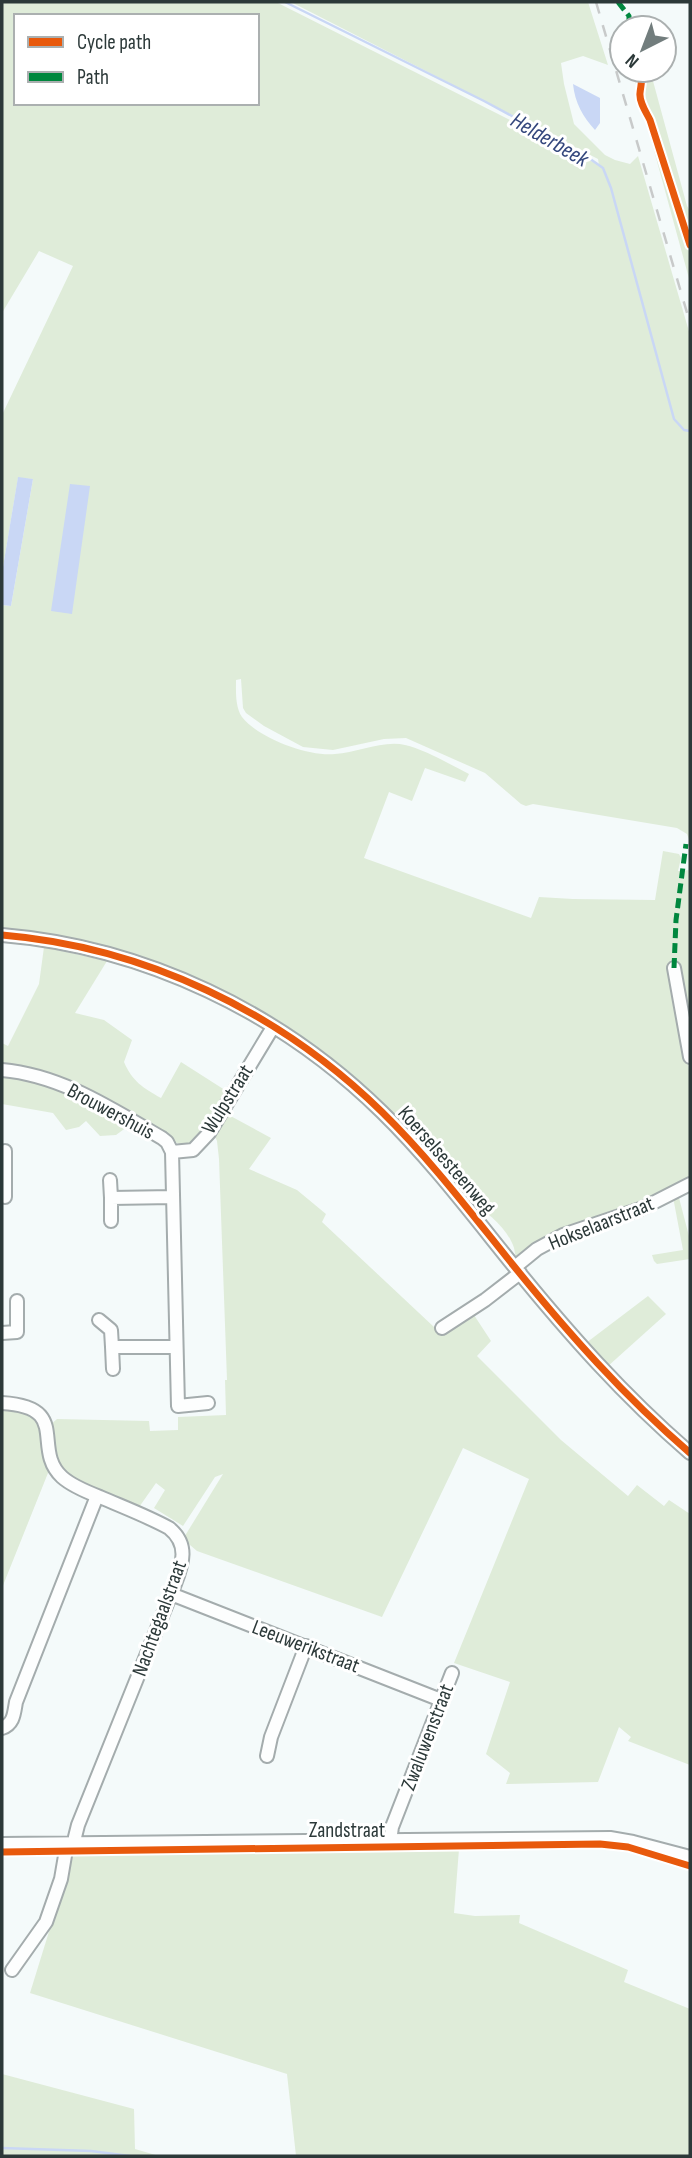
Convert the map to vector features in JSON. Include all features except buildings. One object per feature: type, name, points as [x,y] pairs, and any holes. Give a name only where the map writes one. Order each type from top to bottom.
[{"type":"street","name":"Koerselsesteenweg","points":[[2,935],[100,951],[198,985],[320,1057],[407,1139],[609,1378],[690,1453]]},
{"type":"street","points":[[674,968],[690,1057]]},
{"type":"street","name":"Wulpstraat","points":[[172,1152],[193,1150],[209,1133],[272,1027]]},
{"type":"street","name":"Brouwershuis","points":[[2,1070],[48,1080],[83,1093],[162,1138],[172,1152]]},
{"type":"street","points":[[5,1151],[5,1197]]},
{"type":"street","points":[[172,1152],[178,1406],[208,1403]]},
{"type":"street","points":[[110,1180],[111,1221]]},
{"type":"street","name":"Hokselaarstraat","points":[[442,1328],[485,1300],[537,1250],[563,1235],[643,1208],[690,1184]]},
{"type":"street","points":[[111,1198],[173,1197]]},
{"type":"street","points":[[2,1333],[17,1332],[17,1301]]},
{"type":"street","points":[[99,1320],[111,1330],[113,1369]]},
{"type":"street","points":[[112,1348],[176,1347]]},
{"type":"street","name":"Nachtegaalstraat","points":[[2,1403],[23,1405],[37,1413],[46,1426],[51,1461],[61,1476],[97,1496],[160,1523],[181,1541],[183,1557],[171,1594],[71,1844]]},
{"type":"street","points":[[2,1728],[13,1718],[16,1702],[97,1496]]},
{"type":"street","name":"Leeuwerikstraat","points":[[171,1594],[441,1700]]},
{"type":"street","points":[[267,1756],[271,1737],[306,1646]]},
{"type":"street","name":"Zwaluwenstraat","points":[[390,1841],[391,1827],[452,1673]]},
{"type":"street","name":"Zandstraat","points":[[2,1844],[610,1838],[690,1857]]},
{"type":"street","points":[[12,1970],[46,1923],[71,1844]]},
{"type":"green space","points":[[2,2],[276,2],[599,165],[598,159],[291,2],[588,2],[608,65],[583,56],[561,63],[574,124],[605,155],[615,160],[630,164],[638,156],[690,335],[690,842],[687,834],[677,828],[533,804],[526,806],[485,773],[406,738],[384,739],[333,750],[303,747],[246,713],[243,708],[241,679],[236,680],[236,699],[242,717],[250,725],[272,739],[298,749],[335,754],[379,745],[405,745],[469,774],[465,782],[425,768],[412,801],[389,792],[364,858],[531,918],[539,897],[655,900],[663,851],[679,854],[681,858],[678,871],[690,870],[690,1038],[680,1017],[690,1076],[690,1180],[517,1259],[511,1241],[502,1227],[470,1202],[401,1121],[359,1081],[315,1045],[268,1014],[219,988],[168,966],[115,949],[2,929],[2,605],[11,606],[33,479],[18,478],[2,573],[2,415],[73,266],[39,251],[2,313]]},
{"type":"green space","points":[[636,84],[654,84],[690,211],[690,282]]},
{"type":"green space","points":[[44,947],[107,961],[75,1013],[104,1020],[132,1040],[124,1062],[134,1079],[143,1087],[161,1098],[181,1062],[228,1092],[198,1141],[189,1145],[177,1143],[140,1119],[2,1066],[2,1043],[8,1046],[39,984]]},
{"type":"green space","points":[[2,1076],[44,1084],[83,1097],[131,1124],[116,1135],[100,1136],[86,1121],[79,1127],[66,1130],[53,1113],[2,1104]]},
{"type":"green space","points":[[225,1113],[271,1138],[249,1169],[297,1190],[326,1214],[322,1222],[434,1327],[443,1333],[474,1315],[491,1341],[477,1356],[561,1440],[628,1496],[637,1485],[664,1506],[669,1500],[690,1514],[690,1765],[628,1741],[631,1737],[619,1727],[598,1782],[506,1784],[510,1773],[486,1754],[510,1682],[454,1663],[529,1479],[463,1448],[382,1617],[197,1551],[183,1539],[223,1474],[215,1477],[183,1526],[154,1508],[165,1490],[156,1483],[137,1510],[76,1483],[55,1461],[49,1426],[57,1419],[149,1421],[150,1431],[178,1430],[178,1417],[226,1415],[219,1159],[213,1132]]},
{"type":"green space","points":[[678,1194],[690,1240],[690,1259],[657,1264],[652,1255],[683,1250],[673,1197]]},
{"type":"green space","points":[[648,1296],[666,1314],[607,1367],[586,1343]]},
{"type":"green space","points":[[2,1407],[17,1407],[39,1420],[50,1468],[2,1588]]},
{"type":"green space","points":[[459,1849],[454,1913],[475,1916],[520,1915],[519,1923],[628,1970],[624,1982],[690,2009],[690,2156],[296,2156],[287,2074],[30,1993],[73,1854]]},
{"type":"green space","points":[[2,2074],[134,2109],[135,2149],[159,2156],[2,2156]]},
{"type":"water","points":[[573,84],[600,98],[600,123],[595,130],[580,109]]},
{"type":"water","points":[[18,477],[33,479],[11,606],[2,605],[2,573]]},
{"type":"water","points":[[70,484],[90,486],[72,614],[51,611]]},
{"type":"waterway","name":"Helderbeek","points":[[285,2],[484,101],[586,156],[603,168],[611,188],[674,419],[684,430],[690,431]]},
{"type":"waterway","points":[[2,2148],[91,2151],[130,2156]]},
{"type":"railway","points":[[596,2],[690,323]]},
{"type":"marked path","points":[[618,2],[627,14]]},
{"type":"marked path","points":[[674,968],[676,920],[686,844]]},
{"type":"cycle path","points":[[641,84],[643,107],[650,120],[690,245]]},
{"type":"cycle path","points":[[2,935],[55,942],[158,970],[207,990],[255,1015],[300,1044],[342,1076],[400,1130],[576,1340],[642,1409],[690,1453]]},
{"type":"cycle path","points":[[2,1852],[600,1844],[628,1847],[690,1866]]}]
